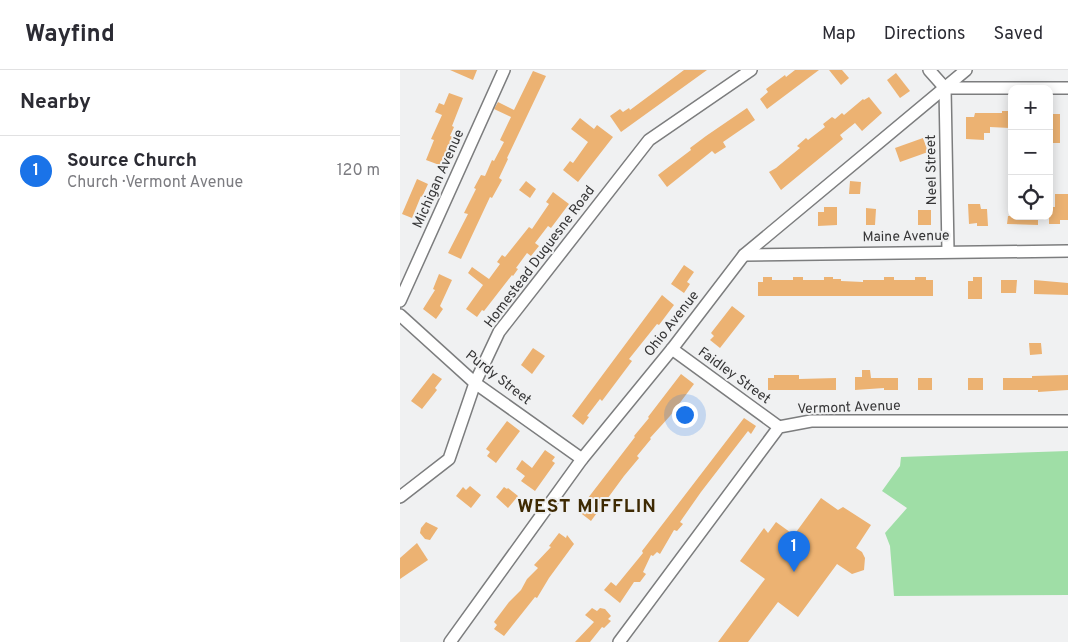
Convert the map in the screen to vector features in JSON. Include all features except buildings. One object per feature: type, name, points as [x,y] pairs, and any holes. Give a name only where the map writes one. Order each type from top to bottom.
[{"type":"street","name":"Michigan Avenue","points":[[400,300],[504,70]]},
{"type":"street","name":"Homestead Duquesne Road","points":[[400,498],[449,459],[475,383],[499,332],[649,140],[752,70]]},
{"type":"street","points":[[929,70],[945,88],[1068,88]]},
{"type":"street","name":"Ohio Avenue","points":[[450,642],[582,459],[672,349],[744,255],[966,70]]},
{"type":"street","name":"Neel Street","points":[[945,88],[948,252]]},
{"type":"street","name":"Maine Avenue","points":[[744,255],[1068,251]]},
{"type":"street","name":"Purdy Street","points":[[400,315],[475,383],[582,459]]},
{"type":"street","name":"Faidley Street","points":[[672,349],[779,427]]},
{"type":"street","name":"Vermont Avenue","points":[[619,642],[779,427],[811,421],[1068,421]]},
{"type":"green space","points":[[1068,451],[1068,595],[894,596],[890,546],[885,533],[907,508],[882,491],[900,466],[901,457]]},
{"type":"place","name":"Source Church","points":[[794,572]]},
{"type":"district","name":"WEST MIFFLIN","points":[[587,507]]}]
